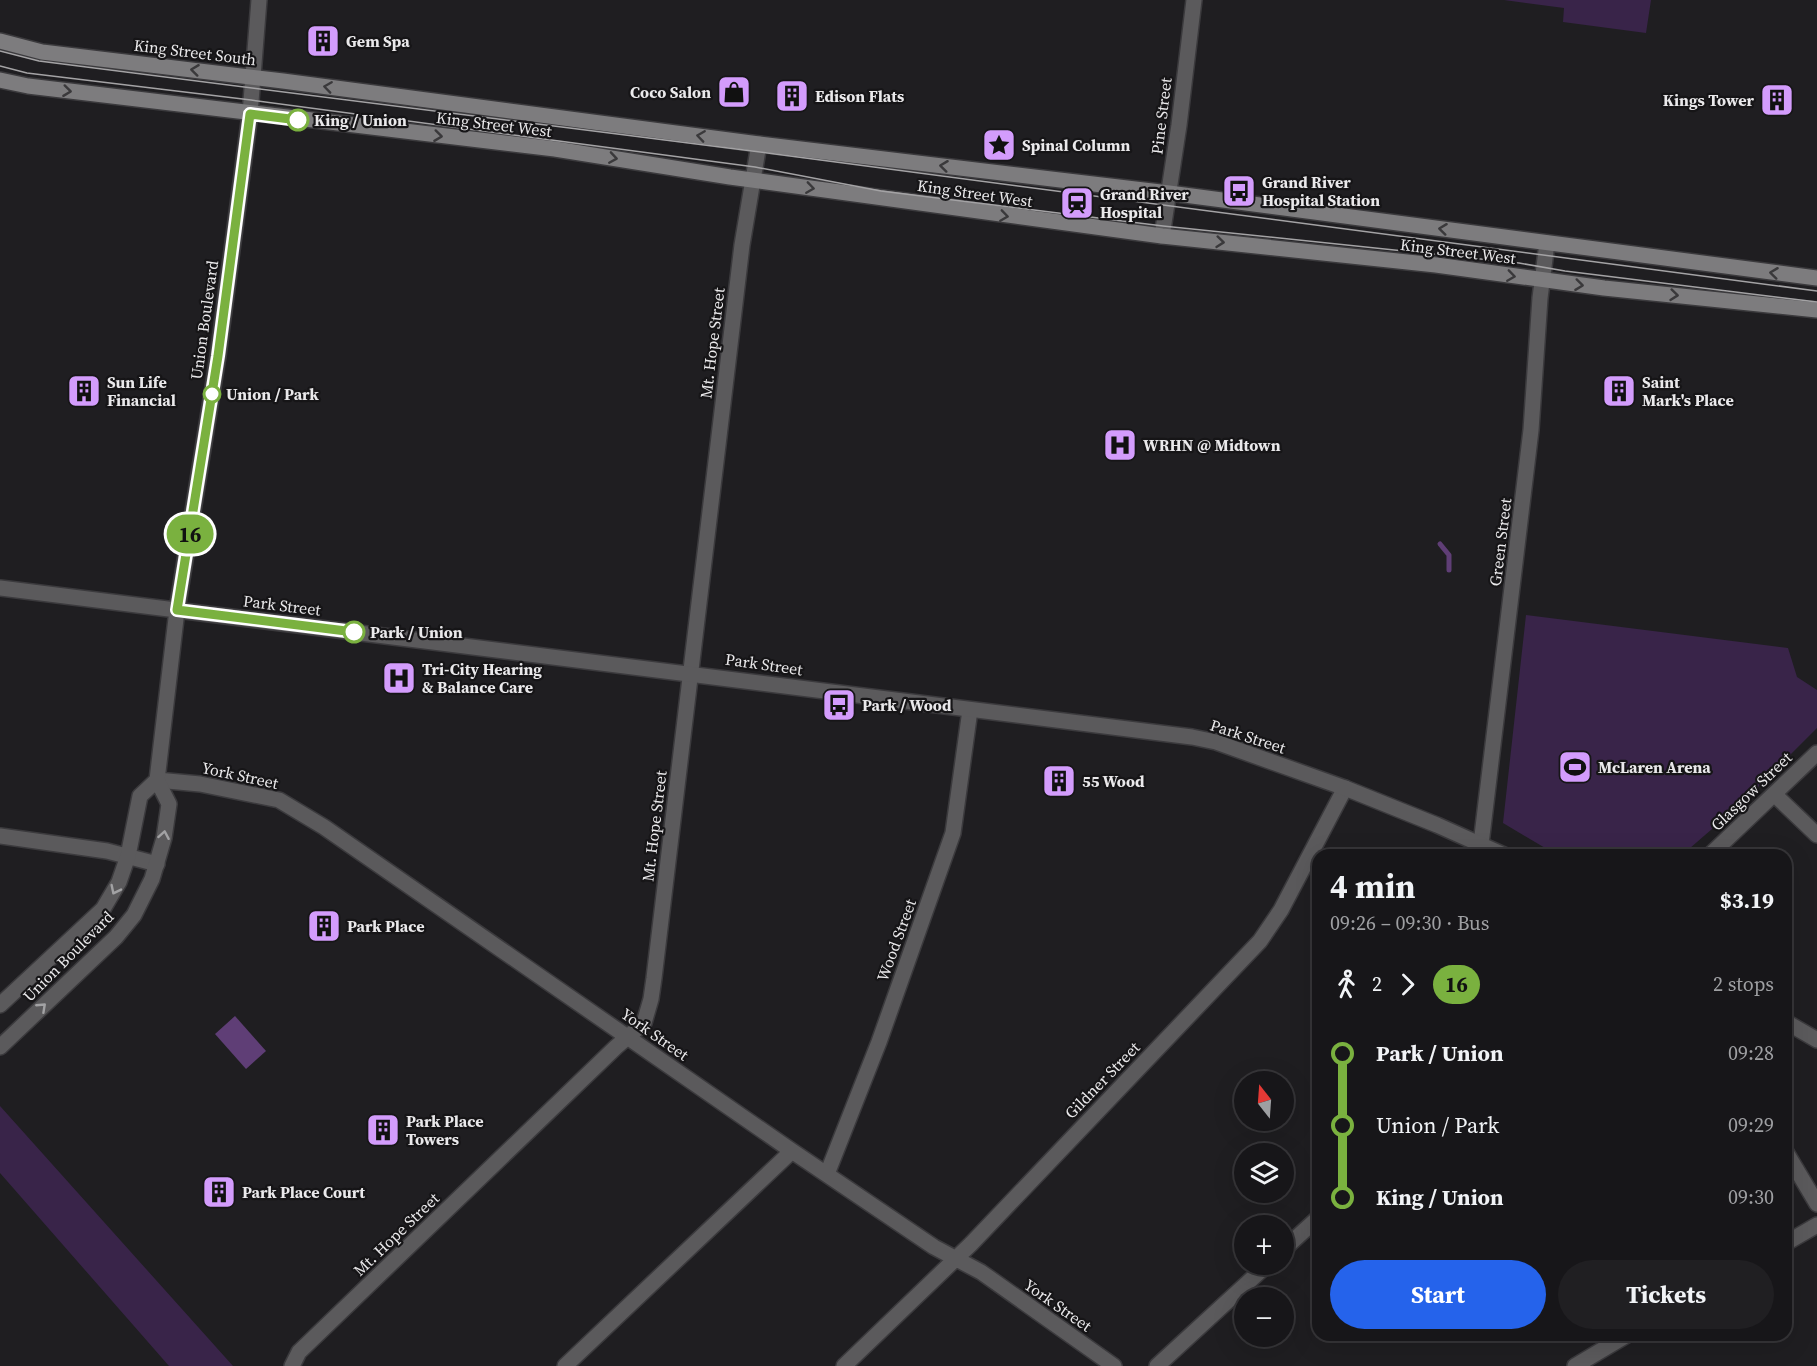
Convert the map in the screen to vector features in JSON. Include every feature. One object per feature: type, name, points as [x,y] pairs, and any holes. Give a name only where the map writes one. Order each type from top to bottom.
[{"type":"main road","name":"King Street South","points":[[0,41],[42,52],[386,94]]},
{"type":"main road","points":[[0,80],[28,86],[250,114]]},
{"type":"main road","name":"King Street West","points":[[386,94],[759,144],[1169,194],[1817,278]]},
{"type":"main road","name":"King Street West","points":[[250,114],[555,149],[753,180],[1162,236],[1436,265],[1604,288],[1817,310]]},
{"type":"street","name":"Union Boulevard","points":[[0,1047],[117,937],[139,907],[157,864],[164,838],[169,804],[157,780],[177,610],[218,356],[250,114],[260,0]]},
{"type":"street","name":"Pine Street","points":[[1162,236],[1194,0]]},
{"type":"street","name":"Mt. Hope Street","points":[[292,1366],[299,1352],[644,1023],[651,999],[742,245],[759,144]]},
{"type":"street","name":"Green Street","points":[[1481,844],[1531,430],[1542,280],[1547,243]]},
{"type":"street","name":"Park Street","points":[[0,588],[1192,737],[1216,742],[1346,788],[1491,849]]},
{"type":"street","name":"Wood Street","points":[[827,1174],[879,1042],[953,833],[970,710]]},
{"type":"street","name":"Glasgow Street","points":[[1716,849],[1817,753]]},
{"type":"street","name":"Union Boulevard","points":[[0,1005],[103,909],[119,882],[128,856],[140,795],[157,780]]},
{"type":"street","name":"York Street","points":[[157,780],[200,784],[279,800],[324,827],[827,1174],[934,1247],[981,1272],[1114,1366]]},
{"type":"street","name":"Gildner Street","points":[[1314,849],[1346,788]]},
{"type":"street","points":[[1774,794],[1817,835]]},
{"type":"street","points":[[0,836],[107,851],[157,864]]},
{"type":"street","name":"Gildner Street","points":[[844,1366],[956,1258],[1260,941],[1281,910],[1312,852]]},
{"type":"street","points":[[1792,1025],[1817,1040]]},
{"type":"street","points":[[565,1366],[792,1150]]},
{"type":"street","points":[[1792,1162],[1817,1204]]},
{"type":"street","points":[[1294,1241],[1312,1224]]},
{"type":"street","points":[[1792,1240],[1817,1225]]},
{"type":"street","points":[[1157,1366],[1256,1275]]},
{"type":"street","points":[[1575,1366],[1617,1341]]},
{"type":"shaded area","points":[[1504,0],[1651,0],[1646,33],[1563,22],[1564,8]]},
{"type":"shaded area","points":[[1526,615],[1788,648],[1797,677],[1817,690],[1817,728],[1742,803],[1689,849],[1547,849],[1503,823]]},
{"type":"shaded area","points":[[235,1016],[266,1051],[246,1069],[215,1034]]},
{"type":"shaded area","points":[[0,1106],[233,1366],[169,1366],[0,1173]]},
{"type":"waterway","points":[[1440,544],[1449,555],[1449,570]]},
{"type":"tram line","points":[[0,51],[39,61],[775,154],[1817,291]]},
{"type":"tram line","points":[[0,66],[27,73],[251,100],[755,167],[881,191],[1163,226],[1519,263],[1565,271],[1817,302]]},
{"type":"bus line","name":"16","points":[[298,120],[250,114],[218,356],[177,610],[354,632]]},
{"type":"place","name":"Gem Spa","points":[[323,41]]},
{"type":"place","name":"Coco Salon","points":[[734,92]]},
{"type":"place","name":"Edison Flats","points":[[792,96]]},
{"type":"place","name":"Kings Tower","points":[[1777,100]]},
{"type":"place","name":"King / Union","points":[[298,120]]},
{"type":"place","name":"Spinal Column","points":[[999,145]]},
{"type":"place","name":"Grand River Hospital Station","points":[[1239,191]]},
{"type":"place","name":"Grand River Hospital","points":[[1077,203]]},
{"type":"place","name":"Sun Life Financial","points":[[84,391]]},
{"type":"place","name":"Saint Mark's Place","points":[[1619,391]]},
{"type":"place","name":"Union / Park","points":[[212,394]]},
{"type":"place","name":"WRHN @ Midtown","points":[[1120,445]]},
{"type":"place","name":"Park / Union","points":[[354,632]]},
{"type":"place","name":"Tri-City Hearing & Balance Care","points":[[399,678]]},
{"type":"place","name":"Park / Wood","points":[[839,705]]},
{"type":"place","name":"McLaren Arena","points":[[1575,767]]},
{"type":"place","name":"55 Wood","points":[[1059,781]]},
{"type":"place","name":"Park Place","points":[[324,926]]},
{"type":"place","name":"Park Place Towers","points":[[383,1130]]},
{"type":"place","name":"Park Place Court","points":[[219,1192]]}]
